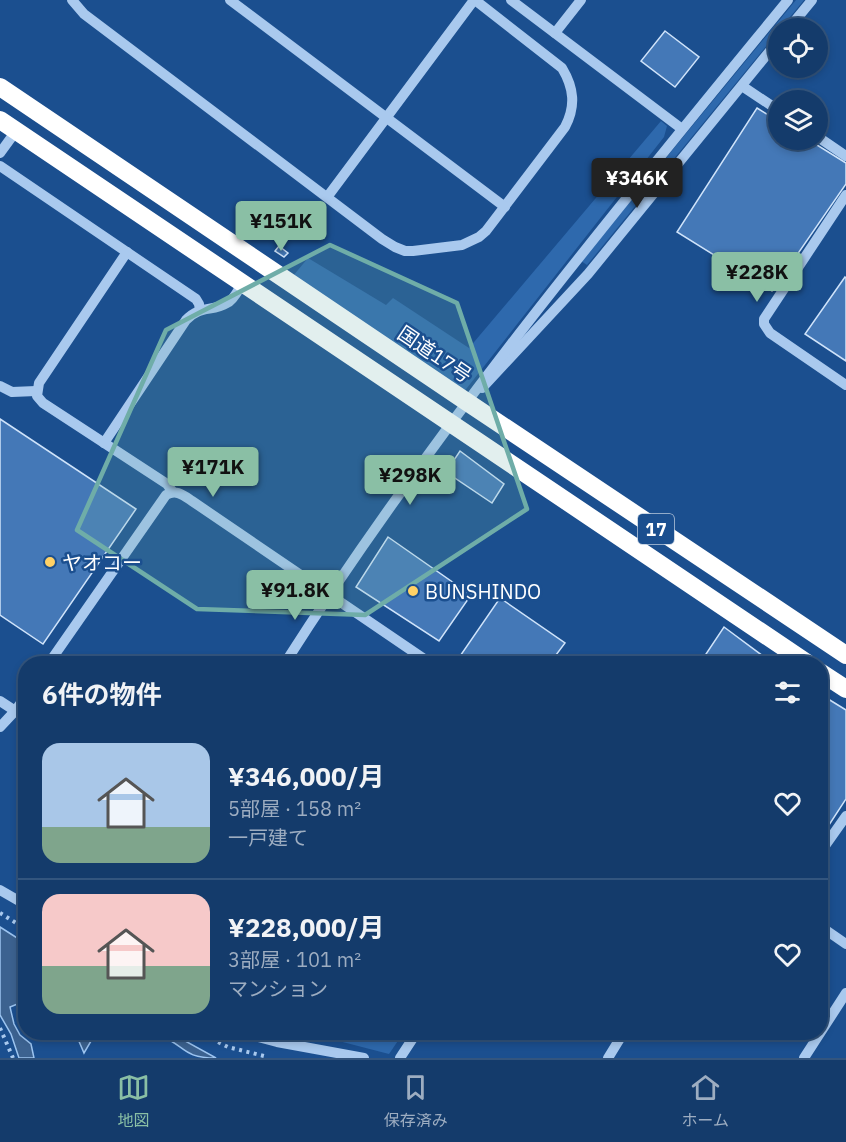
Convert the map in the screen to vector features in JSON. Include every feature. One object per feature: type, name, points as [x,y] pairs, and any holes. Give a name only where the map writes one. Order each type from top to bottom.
[{"type":"highway","name":"国道17号","points":[[0,87],[846,655]]},
{"type":"highway","name":"17","points":[[0,120],[797,656]]},
{"type":"highway","points":[[828,677],[846,689]]},
{"type":"street","points":[[72,0],[84,14],[382,238],[405,251],[467,244],[486,231],[565,127],[570,117],[573,97],[568,78],[557,62],[474,0],[328,196]]},
{"type":"street","points":[[230,0],[505,207]]},
{"type":"street","points":[[510,0],[682,129]]},
{"type":"street","points":[[555,33],[581,0]]},
{"type":"street","points":[[289,656],[329,593],[479,384],[788,0]]},
{"type":"street","points":[[797,18],[812,0]]},
{"type":"street","points":[[466,402],[489,382],[588,274],[768,54]]},
{"type":"street","points":[[742,86],[768,103]]},
{"type":"street","points":[[0,153],[16,131]]},
{"type":"street","points":[[828,143],[846,156]]},
{"type":"street","points":[[0,166],[196,299],[200,310]]},
{"type":"street","points":[[846,195],[764,319],[764,324],[770,333],[846,384]]},
{"type":"street","points":[[127,252],[39,383],[37,396],[43,403],[167,484],[172,491],[184,496],[420,656]]},
{"type":"street","points":[[104,443],[186,320],[200,310],[227,303],[242,284]]},
{"type":"street","points":[[0,386],[12,392],[36,391]]},
{"type":"street","points":[[54,656],[166,495],[172,491]]},
{"type":"street","points":[[0,701],[18,713]]},
{"type":"street","points":[[0,727],[18,707]]},
{"type":"street","points":[[828,842],[846,816]]},
{"type":"street","points":[[0,890],[18,900]]},
{"type":"street","points":[[828,932],[846,944]]},
{"type":"street","points":[[828,1021],[846,993]]},
{"type":"street","points":[[270,1040],[364,1058]]},
{"type":"street","points":[[400,1058],[412,1040]]},
{"type":"street","points":[[608,1058],[619,1040]]},
{"type":"street","points":[[804,1058],[816,1040]]},
{"type":"path","points":[[0,913],[18,924]]},
{"type":"path","points":[[0,1028],[13,1058]]},
{"type":"highlighted area","points":[[330,245],[457,303],[527,509],[365,615],[197,609],[77,530],[166,330]]},
{"type":"shaded area","points":[[796,0],[804,0],[789,18],[781,18]]},
{"type":"shaded area","points":[[768,34],[768,44],[587,265],[581,261]]},
{"type":"shaded area","points":[[661,121],[667,126],[664,137],[463,393],[293,276],[308,258],[386,305],[393,298],[469,348]]},
{"type":"shaded area","points":[[0,927],[18,939],[18,1004],[10,1007],[18,1031],[18,1040],[26,1040],[31,1044],[34,1058],[19,1058],[11,1034],[0,1015]]},
{"type":"shaded area","points":[[78,1040],[93,1040],[91,1041],[84,1053]]},
{"type":"shaded area","points":[[169,1040],[183,1040],[216,1058],[197,1056]]},
{"type":"shaded area","points":[[335,1040],[399,1040],[389,1054]]},
{"type":"building","points":[[665,31],[699,57],[675,87],[641,61]]},
{"type":"building","points":[[757,108],[768,115],[768,150],[825,150],[846,163],[846,184],[772,291],[677,232]]},
{"type":"building","points":[[279,246],[288,253],[284,257],[275,251]]},
{"type":"building","points":[[846,278],[846,361],[805,334]]},
{"type":"building","name":"ヤオコー","points":[[0,419],[136,509],[43,644],[0,615]]},
{"type":"building","points":[[460,451],[504,484],[492,503],[446,472]]},
{"type":"building","name":"BUNSHINDO","points":[[388,537],[471,595],[439,641],[356,587]]},
{"type":"building","points":[[500,598],[565,643],[555,656],[460,656]]},
{"type":"building","points":[[724,627],[763,656],[705,656]]},
{"type":"building","points":[[828,699],[846,710],[846,799],[829,825]]},
{"type":"place","name":"ヤオコー","points":[[50,562]]},
{"type":"place","name":"BUNSHINDO","points":[[413,591]]}]
